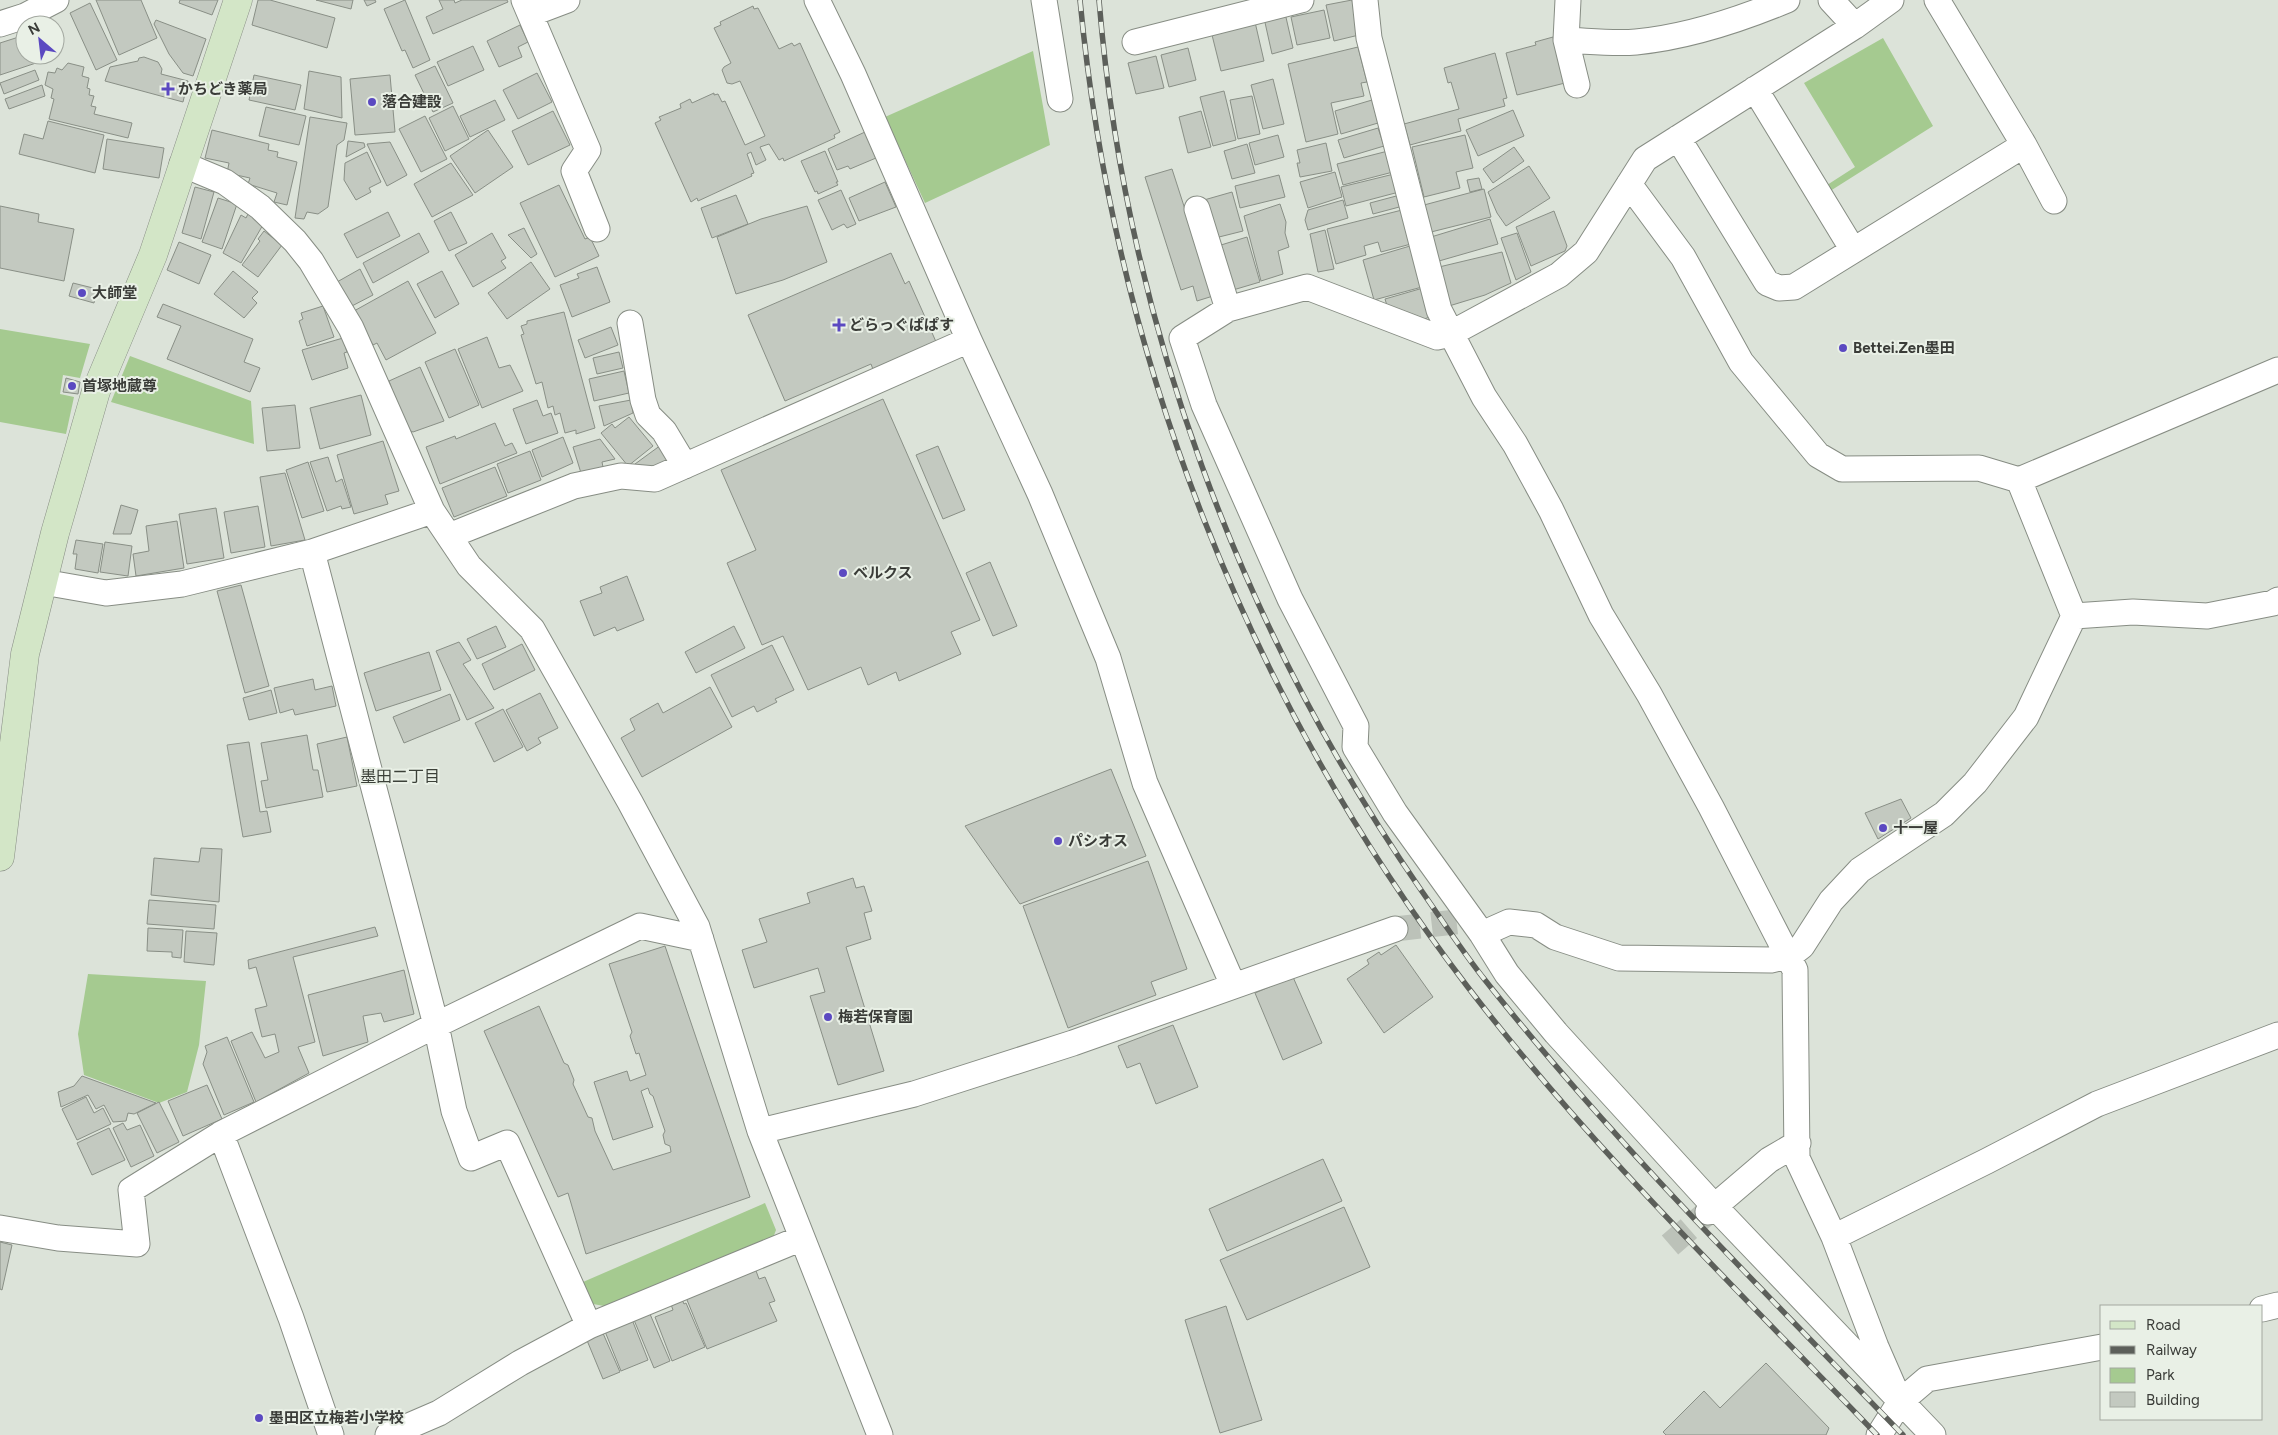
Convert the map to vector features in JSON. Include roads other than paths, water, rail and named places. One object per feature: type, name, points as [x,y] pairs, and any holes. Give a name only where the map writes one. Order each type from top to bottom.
[{"type":"street","points":[[0,24],[25,16],[56,0]]},
{"type":"street","points":[[0,857],[25,654],[96,391],[153,255],[238,0]]},
{"type":"street","points":[[567,0],[527,7],[588,150],[574,171],[597,229]]},
{"type":"street","points":[[817,0],[853,74],[969,340],[1040,494],[1108,658],[1145,784],[1233,985]]},
{"type":"street","points":[[1044,0],[1060,99]]},
{"type":"street","points":[[1135,42],[1301,0]]},
{"type":"street","points":[[1364,0],[1369,38],[1439,310],[1484,398],[1520,452],[1551,510],[1602,615],[1663,720],[1795,970],[1797,1158],[1834,1236],[1876,1347],[1900,1402]]},
{"type":"street","points":[[1568,0],[1566,40],[1576,85]]},
{"type":"street","points":[[1566,40],[1635,42],[1672,36],[1739,20],[1787,0]]},
{"type":"street","points":[[1832,0],[1855,26]]},
{"type":"street","points":[[1891,0],[1855,26],[1646,159],[1583,255],[1559,274],[1450,334],[1437,337],[1307,287],[1228,309],[1182,338],[1204,406],[1290,600],[1356,726],[1355,747],[1395,813],[1482,934],[1507,974],[1556,1033],[1712,1209],[1933,1435]]},
{"type":"street","points":[[1937,0],[2024,145],[2054,201]]},
{"type":"street","points":[[1755,90],[1853,250]]},
{"type":"street","points":[[1678,138],[1767,283],[1779,288],[1794,287],[2024,145]]},
{"type":"street","points":[[182,164],[225,182],[260,207],[295,241],[311,261],[351,328],[432,511],[469,566],[532,629],[630,802],[697,926],[760,1131],[880,1435]]},
{"type":"street","points":[[1629,184],[1683,256],[1742,362],[1818,455],[1842,469],[1979,468],[2019,480],[2278,370]]},
{"type":"street","points":[[1197,209],[1228,309]]},
{"type":"street","points":[[630,323],[643,400],[648,415],[664,432],[685,466]]},
{"type":"street","points":[[449,536],[574,486],[620,476],[654,479],[969,340]]},
{"type":"street","points":[[1482,934],[1509,922],[1536,926],[1555,937],[1619,958],[1771,960],[1789,956],[1802,946],[1831,901],[1860,870],[1944,814],[1976,783],[2026,717],[2074,616],[2019,480]]},
{"type":"street","points":[[43,582],[106,593],[182,584],[312,552],[432,511]]},
{"type":"street","points":[[312,552],[436,1025],[454,1111],[470,1158],[507,1143],[589,1326]]},
{"type":"street","points":[[2074,616],[2133,612],[2207,616],[2273,603],[2278,600]]},
{"type":"street","points":[[0,1228],[58,1238],[137,1244],[131,1190],[221,1134],[436,1025],[640,926],[701,939]]},
{"type":"street","points":[[760,1131],[914,1094],[1073,1043],[1395,929]]},
{"type":"street","points":[[1834,1236],[2098,1104],[2278,1035]]},
{"type":"street","points":[[221,1134],[291,1318],[331,1435]]},
{"type":"street","points":[[1712,1209],[1769,1160],[1798,1143]]},
{"type":"street","points":[[388,1435],[439,1413],[520,1363],[589,1326],[802,1238]]},
{"type":"street","points":[[2263,1309],[2278,1305]]},
{"type":"street","points":[[1879,1435],[1900,1402],[1927,1379],[2100,1347]]},
{"type":"tunnel","points":[[1395,929],[1472,920]]},
{"type":"tunnel","points":[[1670,1245],[1708,1212]]},
{"type":"railway","points":[[1080,0],[1097,134],[1124,265],[1160,394],[1204,520],[1257,643],[1319,761],[1389,876],[1467,986],[1514,1046],[1563,1104],[1666,1216],[1877,1435]]},
{"type":"railway","points":[[1099,0],[1113,119],[1135,236],[1165,352],[1202,466],[1246,577],[1298,685],[1356,790],[1460,947],[1584,1099],[1688,1213],[1903,1435]]},
{"type":"place","name":"かちどき薬局","points":[[168,89]]},
{"type":"place","name":"落合建設","points":[[372,102]]},
{"type":"place","name":"大師堂","points":[[82,293]]},
{"type":"place","name":"どらっぐぱぱす","points":[[839,325]]},
{"type":"place","name":"Bettei.Zen墨田","points":[[1843,348]]},
{"type":"place","name":"首塚地蔵尊","points":[[72,386]]},
{"type":"place","name":"ベルクス","points":[[843,573]]},
{"type":"place","name":"十一屋","points":[[1883,828]]},
{"type":"place","name":"パシオス","points":[[1058,841]]},
{"type":"place","name":"梅若保育園","points":[[828,1017]]},
{"type":"place","name":"墨田区立梅若小学校","points":[[259,1418]]},
{"type":"district","name":"墨田二丁目","points":[[400,776]]}]
